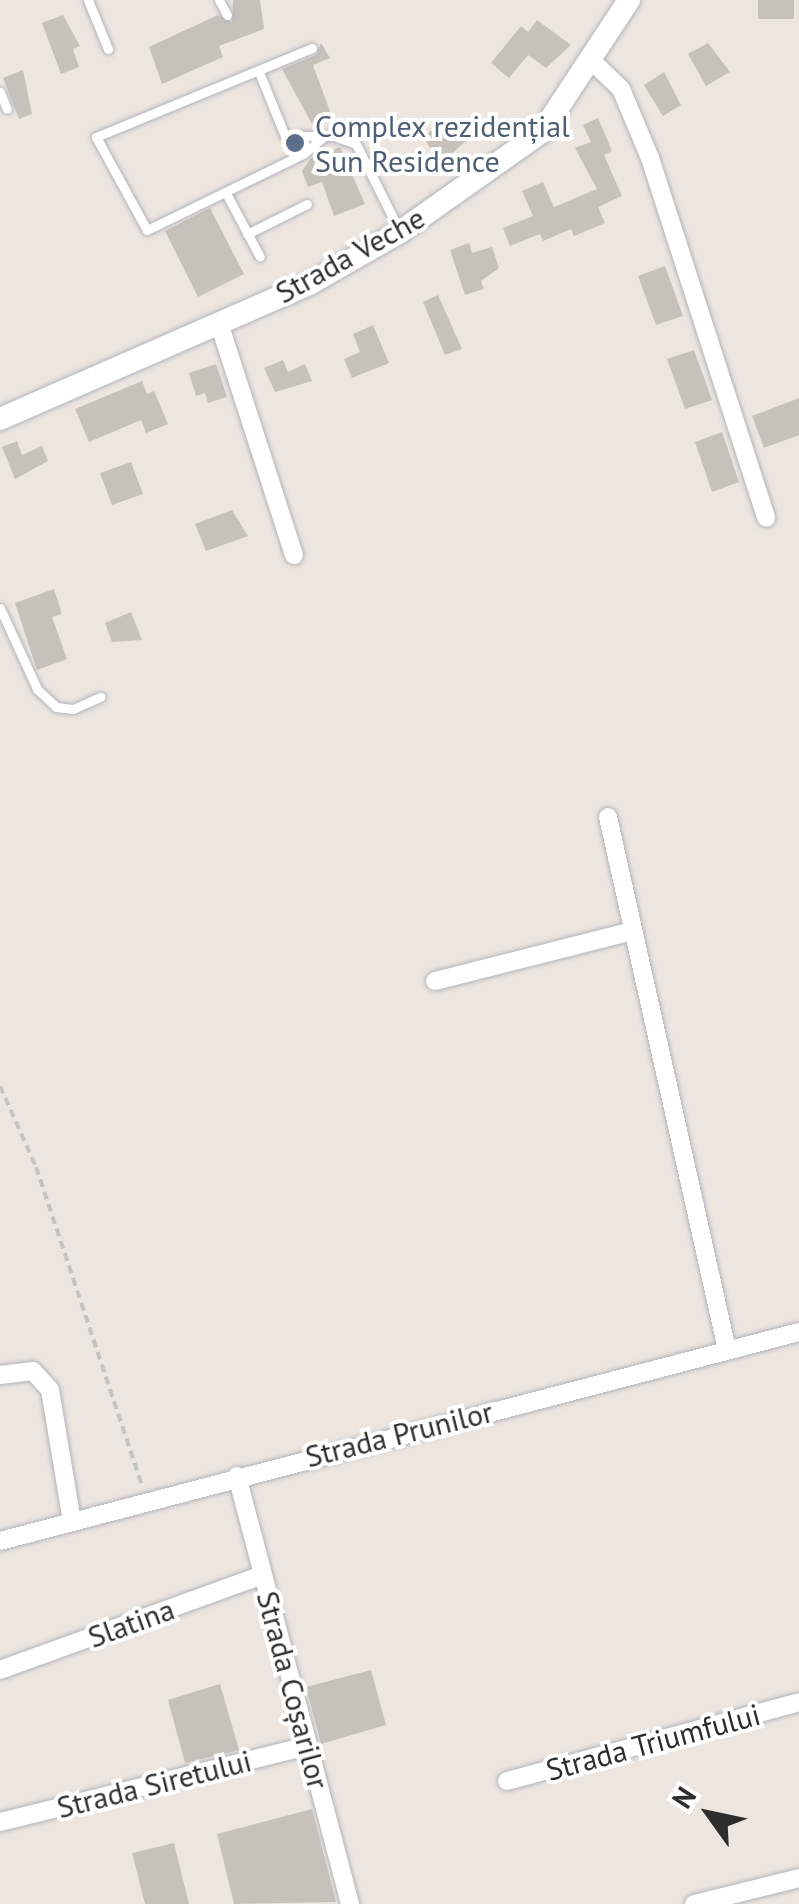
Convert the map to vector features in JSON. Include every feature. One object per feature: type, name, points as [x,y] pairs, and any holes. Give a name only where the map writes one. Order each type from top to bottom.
[{"type":"street","name":"Strada Veche","points":[[0,420],[310,283],[400,232],[542,132],[593,62],[629,0]]},
{"type":"street","points":[[593,62],[621,88],[650,158],[766,518]]},
{"type":"street","points":[[219,323],[294,554]]},
{"type":"street","points":[[608,817],[727,1350]]},
{"type":"street","points":[[435,981],[634,930]]},
{"type":"street","name":"Strada Prunilor","points":[[0,1541],[799,1332]]},
{"type":"street","points":[[0,1375],[34,1371],[50,1390],[72,1522]]},
{"type":"street","name":"Strada Coșarilor","points":[[237,1476],[350,1904]]},
{"type":"street","name":"Slatina","points":[[0,1670],[262,1575]]},
{"type":"street","name":"Strada Triumfului","points":[[507,1781],[799,1702]]},
{"type":"street","name":"Strada Siretului","points":[[0,1822],[308,1746]]},
{"type":"street","points":[[694,1904],[799,1878]]},
{"type":"lane","points":[[88,0],[108,49]]},
{"type":"lane","points":[[219,0],[227,15]]},
{"type":"lane","points":[[312,48],[96,137],[147,230],[226,194],[323,138]]},
{"type":"lane","points":[[260,72],[285,136],[356,144],[400,232]]},
{"type":"lane","points":[[0,92],[7,109]]},
{"type":"lane","points":[[226,194],[260,257]]},
{"type":"lane","points":[[248,234],[307,204]]},
{"type":"lane","points":[[0,608],[37,689],[56,707],[73,709],[100,697]]},
{"type":"path","points":[[0,1086],[36,1168],[148,1502]]},
{"type":"building","points":[[233,0],[260,0],[264,29],[219,46],[223,57],[162,84],[149,47],[218,15],[232,22]]},
{"type":"building","points":[[758,0],[794,0],[794,19],[758,19]]},
{"type":"building","points":[[63,15],[80,46],[73,49],[79,67],[61,74],[42,23]]},
{"type":"building","points":[[537,20],[571,45],[546,68],[528,55],[509,78],[491,63],[521,26],[528,32]]},
{"type":"building","points":[[321,43],[330,58],[313,65],[331,114],[312,124],[282,69],[316,55]]},
{"type":"building","points":[[708,43],[730,72],[706,86],[688,54]]},
{"type":"building","points":[[23,70],[32,114],[19,119],[3,78]]},
{"type":"building","points":[[664,72],[681,105],[663,116],[644,85]]},
{"type":"building","points":[[452,118],[466,141],[440,164],[423,136]]},
{"type":"building","points":[[598,118],[612,151],[604,155],[622,196],[598,207],[605,223],[574,236],[571,229],[543,241],[540,234],[510,246],[503,228],[533,216],[522,191],[543,182],[554,207],[597,189],[575,148],[591,142],[583,125]]},
{"type":"building","points":[[340,147],[365,204],[334,216],[322,182],[308,187],[302,171],[311,158]]},
{"type":"building","points":[[210,208],[244,274],[198,297],[165,231]]},
{"type":"building","points":[[469,243],[472,253],[492,247],[499,268],[481,281],[484,289],[465,295],[450,250]]},
{"type":"building","points":[[665,266],[683,316],[656,325],[638,276]]},
{"type":"building","points":[[438,295],[462,349],[445,355],[423,302]]},
{"type":"building","points":[[373,325],[389,363],[352,378],[344,359],[360,352],[353,334]]},
{"type":"building","points":[[694,350],[712,400],[685,409],[667,359]]},
{"type":"building","points":[[283,360],[288,372],[305,364],[312,381],[275,392],[264,368]]},
{"type":"building","points":[[216,364],[227,397],[208,403],[205,393],[196,396],[189,373]]},
{"type":"building","points":[[142,381],[147,394],[154,391],[168,424],[146,433],[141,420],[89,442],[75,409]]},
{"type":"building","points":[[799,398],[799,435],[764,448],[752,416]]},
{"type":"building","points":[[722,432],[739,482],[712,492],[695,442]]},
{"type":"building","points":[[17,441],[22,455],[42,446],[48,461],[15,479],[2,447]]},
{"type":"building","points":[[131,462],[143,494],[112,505],[100,473]]},
{"type":"building","points":[[232,510],[248,536],[206,551],[195,524]]},
{"type":"building","points":[[54,589],[62,614],[52,617],[67,659],[37,670],[15,603]]},
{"type":"building","points":[[131,612],[142,640],[112,642],[105,623]]},
{"type":"building","points":[[371,1670],[386,1725],[321,1744],[306,1687]]},
{"type":"building","points":[[220,1684],[239,1750],[185,1763],[168,1700]]},
{"type":"building","points":[[312,1809],[336,1902],[234,1904],[217,1834]]},
{"type":"building","points":[[174,1843],[189,1904],[145,1904],[132,1853]]},
{"type":"place","name":"Complex rezidențial Sun Residence","points":[[295,143]]}]
